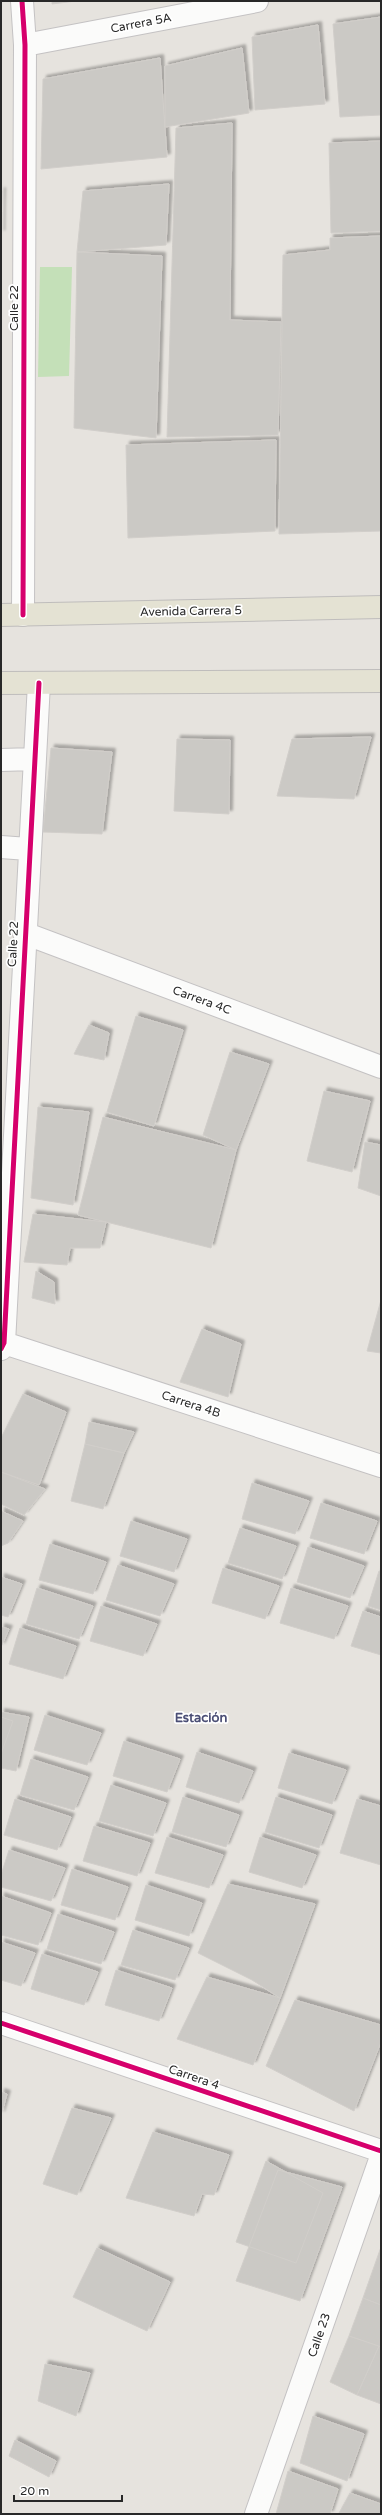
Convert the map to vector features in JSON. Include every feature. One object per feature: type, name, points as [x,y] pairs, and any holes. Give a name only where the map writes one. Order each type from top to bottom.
[{"type":"main road","name":"Avenida Carrera 5","points":[[1,615],[381,607]]},
{"type":"main road","points":[[1,683],[381,681]]},
{"type":"street","name":"Calle 22","points":[[22,1],[25,45],[23,615]]},
{"type":"street","name":"Carrera 5A","points":[[25,45],[257,1]]},
{"type":"street","name":"Calle 22","points":[[2,1345],[28,849],[39,683]]},
{"type":"street","points":[[1,760],[34,759]]},
{"type":"street","points":[[1,847],[28,849]]},
{"type":"street","name":"Carrera 4C","points":[[24,933],[381,1067]]},
{"type":"street","name":"Carrera 4B","points":[[2,1345],[381,1466]]},
{"type":"street","name":"Carrera 4","points":[[1,2023],[381,2150]]},
{"type":"street","name":"Calle 23","points":[[256,2514],[381,2157]]},
{"type":"green space","points":[[40,267],[72,267],[69,376],[38,377]]},
{"type":"building","points":[[52,1],[76,1],[52,4]]},
{"type":"building","points":[[381,17],[381,115],[340,117],[333,24]]},
{"type":"building","points":[[318,25],[325,104],[255,110],[252,37]]},
{"type":"building","points":[[242,48],[249,113],[165,127],[165,66]]},
{"type":"building","points":[[160,58],[167,157],[41,169],[43,79]]},
{"type":"building","points":[[232,123],[230,320],[281,322],[278,435],[167,437],[176,128]]},
{"type":"building","points":[[381,141],[381,231],[331,233],[329,143]]},
{"type":"building","points":[[169,184],[166,245],[77,252],[83,191]]},
{"type":"building","points":[[1,191],[2,191],[1,234]]},
{"type":"building","points":[[381,236],[381,531],[279,534],[283,255],[330,250],[330,238]]},
{"type":"building","points":[[77,252],[162,256],[156,438],[74,428]]},
{"type":"building","points":[[276,440],[275,531],[128,538],[126,445]]},
{"type":"building","points":[[371,737],[354,799],[277,796],[292,739]]},
{"type":"building","points":[[177,739],[230,740],[229,814],[174,811]]},
{"type":"building","points":[[51,748],[112,752],[102,834],[43,832]]},
{"type":"building","points":[[136,1016],[183,1030],[154,1126],[107,1112]]},
{"type":"building","points":[[89,1025],[109,1033],[104,1060],[74,1054]]},
{"type":"building","points":[[230,1052],[269,1064],[236,1150],[203,1135]]},
{"type":"building","points":[[324,1091],[370,1101],[352,1172],[307,1161]]},
{"type":"building","points":[[38,1107],[89,1112],[73,1205],[31,1198]]},
{"type":"building","points":[[103,1117],[236,1150],[211,1248],[78,1215]]},
{"type":"building","points":[[365,1142],[381,1145],[381,1196],[358,1188]]},
{"type":"building","points":[[33,1214],[106,1222],[100,1248],[70,1248],[67,1265],[24,1262]]},
{"type":"building","points":[[36,1271],[54,1282],[55,1304],[32,1298]]},
{"type":"building","points":[[381,1300],[381,1353],[367,1351]]},
{"type":"building","points":[[202,1329],[241,1344],[228,1397],[180,1382]]},
{"type":"building","points":[[23,1394],[66,1412],[39,1485],[1,1472],[1,1438]]},
{"type":"building","points":[[89,1422],[134,1432],[124,1453],[85,1444]]},
{"type":"building","points":[[85,1444],[124,1453],[103,1509],[71,1501]]},
{"type":"building","points":[[1,1472],[45,1489],[24,1515],[1,1504]]},
{"type":"building","points":[[252,1483],[309,1501],[295,1534],[242,1519]]},
{"type":"building","points":[[321,1503],[377,1521],[364,1554],[310,1538]]},
{"type":"building","points":[[1,1511],[23,1521],[8,1543],[1,1546]]},
{"type":"building","points":[[131,1521],[187,1539],[174,1572],[120,1556]]},
{"type":"building","points":[[240,1528],[296,1546],[282,1579],[228,1563]]},
{"type":"building","points":[[50,1544],[106,1562],[93,1594],[39,1580]]},
{"type":"building","points":[[308,1547],[364,1566],[350,1598],[297,1582]]},
{"type":"building","points":[[118,1565],[174,1584],[160,1616],[106,1600]]},
{"type":"building","points":[[223,1568],[279,1586],[265,1619],[212,1603]]},
{"type":"building","points":[[379,1571],[381,1571],[381,1610],[368,1606]]},
{"type":"building","points":[[1,1577],[22,1584],[8,1617],[1,1615]]},
{"type":"building","points":[[37,1588],[93,1606],[79,1639],[26,1624]]},
{"type":"building","points":[[291,1588],[348,1606],[334,1639],[280,1623]]},
{"type":"building","points":[[101,1606],[157,1624],[143,1656],[90,1641]]},
{"type":"building","points":[[363,1611],[381,1617],[381,1655],[351,1646]]},
{"type":"building","points":[[1,1627],[9,1629],[1,1647]]},
{"type":"building","points":[[20,1628],[76,1646],[63,1679],[9,1664]]},
{"type":"building","points":[[1,1712],[29,1717],[16,1771],[1,1768]]},
{"type":"building","points":[[45,1715],[101,1733],[87,1765],[34,1750]]},
{"type":"building","points":[[1,1717],[13,1721],[1,1754]]},
{"type":"building","points":[[124,1741],[180,1759],[167,1792],[113,1776]]},
{"type":"building","points":[[197,1752],[253,1771],[239,1803],[186,1787]]},
{"type":"building","points":[[289,1753],[346,1770],[332,1804],[278,1788]]},
{"type":"building","points":[[31,1759],[88,1777],[74,1810],[20,1795]]},
{"type":"building","points":[[111,1785],[166,1803],[153,1836],[99,1821]]},
{"type":"building","points":[[183,1797],[239,1815],[226,1847],[172,1832]]},
{"type":"building","points":[[276,1797],[332,1815],[319,1848],[265,1832]]},
{"type":"building","points":[[15,1799],[71,1817],[57,1850],[4,1835]]},
{"type":"building","points":[[357,1799],[381,1806],[381,1865],[340,1853]]},
{"type":"building","points":[[94,1826],[150,1843],[137,1876],[83,1861]]},
{"type":"building","points":[[167,1837],[223,1855],[209,1888],[155,1873]]},
{"type":"building","points":[[260,1837],[316,1855],[302,1888],[249,1872]]},
{"type":"building","points":[[9,1850],[65,1868],[51,1901],[1,1887],[1,1875]]},
{"type":"building","points":[[72,1869],[128,1887],[115,1920],[61,1905]]},
{"type":"building","points":[[228,1884],[315,1904],[280,1998],[252,1980],[198,1953]]},
{"type":"building","points":[[146,1885],[202,1903],[189,1936],[135,1920]]},
{"type":"building","points":[[1,1896],[51,1913],[38,1945],[1,1935]]},
{"type":"building","points":[[58,1914],[114,1932],[101,1964],[47,1949]]},
{"type":"building","points":[[133,1930],[189,1948],[175,1980],[121,1965]]},
{"type":"building","points":[[1,1942],[35,1953],[21,1986],[1,1980]]},
{"type":"building","points":[[42,1954],[98,1972],[84,2005],[31,1989]]},
{"type":"building","points":[[116,1970],[172,1988],[159,2021],[105,2005]]},
{"type":"building","points":[[207,1977],[280,1998],[253,2065],[177,2039]]},
{"type":"building","points":[[295,2000],[381,2025],[381,2042],[354,2111],[266,2066]]},
{"type":"building","points":[[1,2092],[7,2094],[1,2115]]},
{"type":"building","points":[[72,2108],[111,2118],[77,2195],[43,2184]]},
{"type":"building","points":[[153,2132],[229,2155],[214,2195],[202,2194],[194,2216],[126,2198]]},
{"type":"building","points":[[266,2161],[323,2193],[296,2263],[236,2242]]},
{"type":"building","points":[[278,2170],[342,2187],[300,2301],[236,2281]]},
{"type":"building","points":[[381,2247],[381,2305],[363,2298]]},
{"type":"building","points":[[97,2248],[170,2282],[147,2331],[73,2297]]},
{"type":"building","points":[[363,2298],[381,2305],[381,2347],[349,2336]]},
{"type":"building","points":[[349,2336],[379,2346],[357,2395],[330,2382]]},
{"type":"building","points":[[379,2346],[381,2347],[381,2404],[357,2395]]},
{"type":"building","points":[[45,2364],[90,2373],[76,2416],[38,2401]]},
{"type":"building","points":[[313,2416],[364,2434],[347,2481],[300,2463]]},
{"type":"building","points":[[15,2440],[56,2461],[49,2477],[9,2456]]},
{"type":"building","points":[[288,2471],[338,2489],[330,2514],[276,2514]]},
{"type":"building","points":[[350,2493],[381,2504],[381,2514],[339,2513]]},
{"type":"cycle path","points":[[22,1],[25,45],[23,615]]},
{"type":"cycle path","points":[[1,1349],[4,1343],[39,683]]},
{"type":"cycle path","points":[[1,2023],[381,2151]]},
{"type":"district","name":"Estación","points":[[201,1718]]}]
